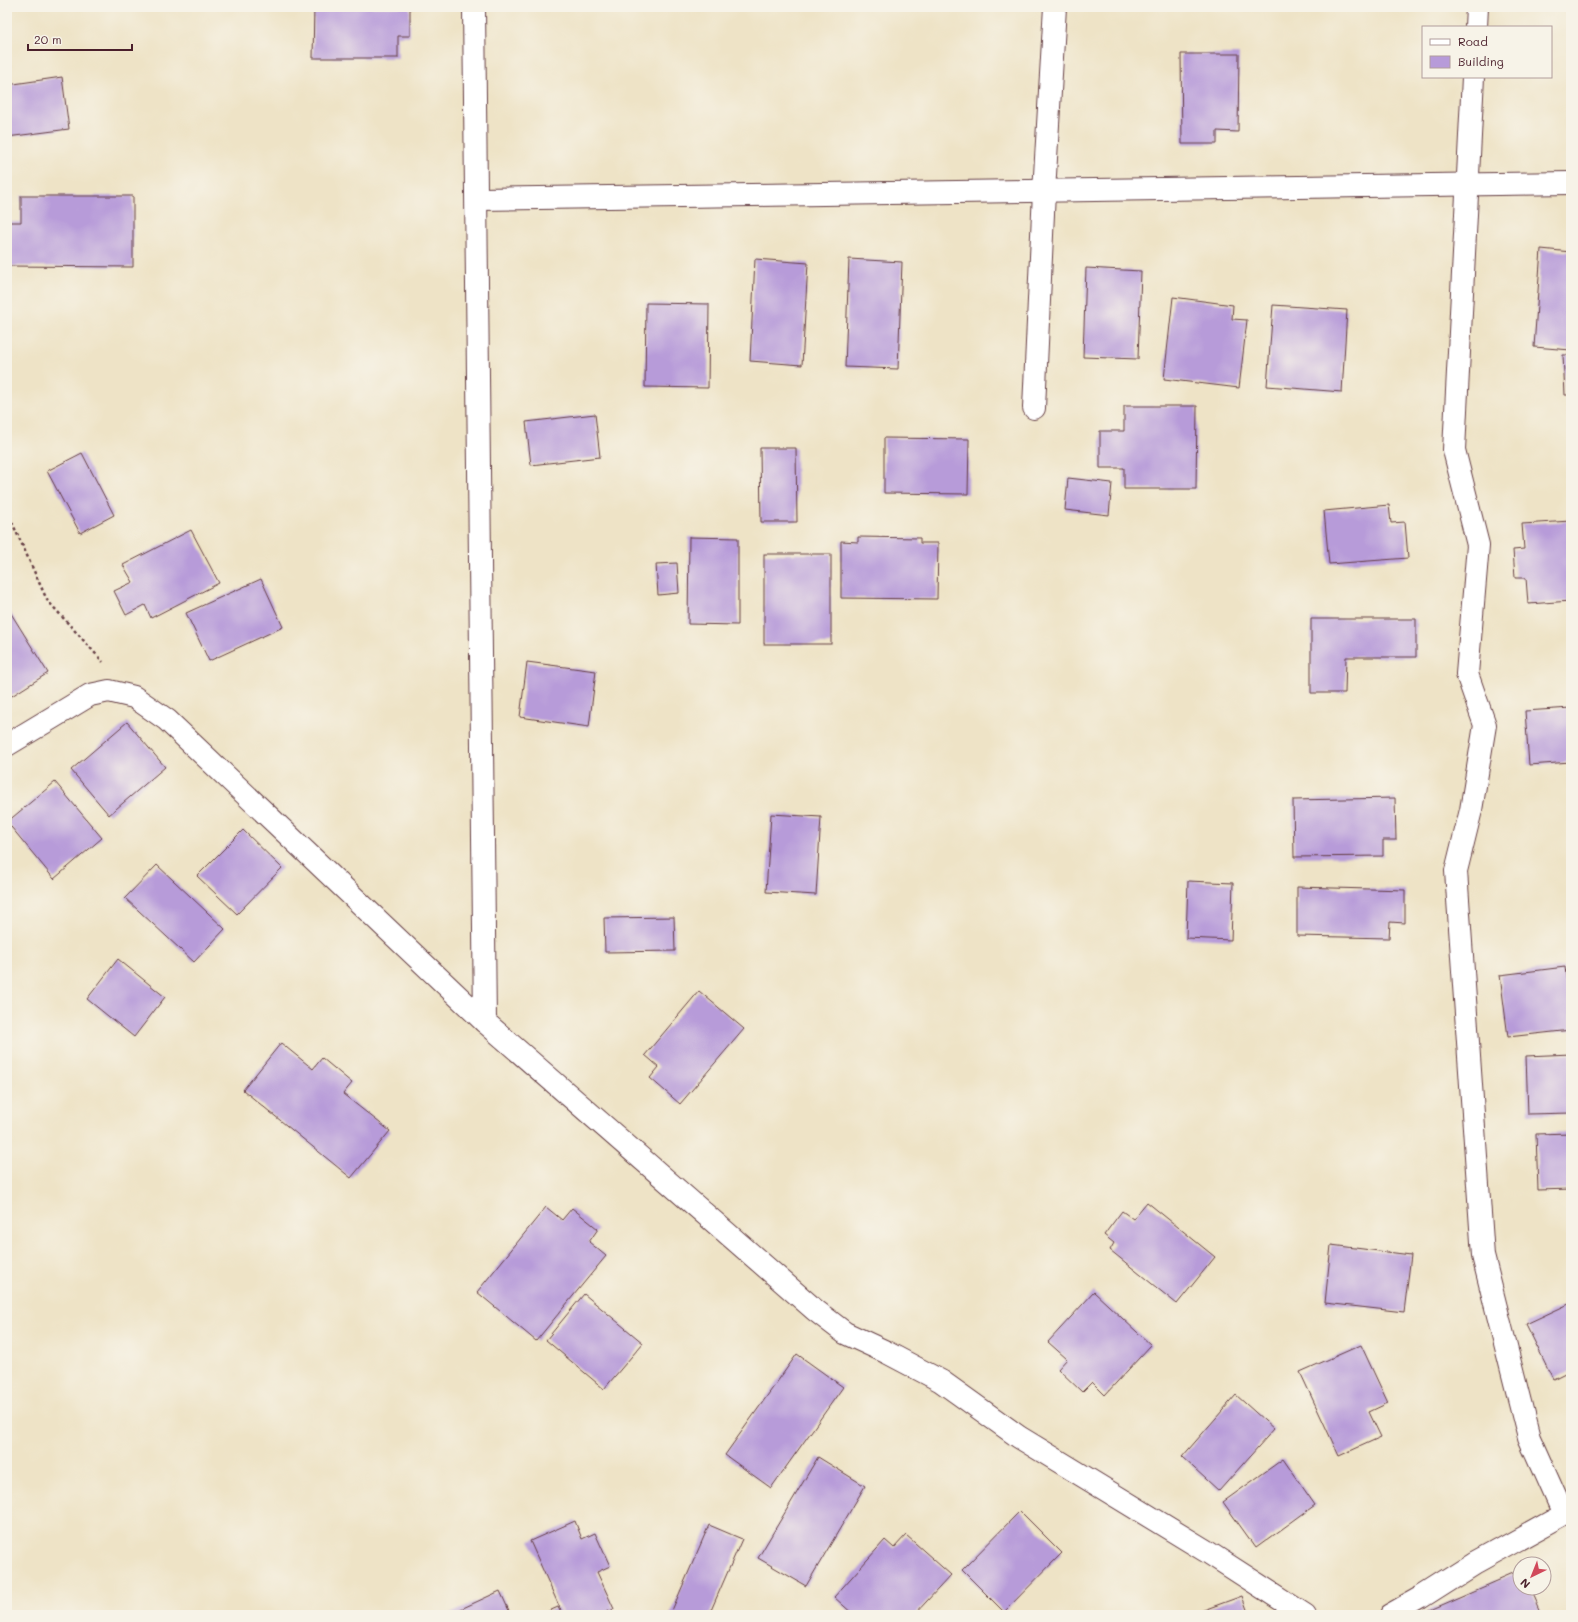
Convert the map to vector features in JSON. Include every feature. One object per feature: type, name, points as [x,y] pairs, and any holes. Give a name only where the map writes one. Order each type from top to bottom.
[{"type":"street","points":[[474,7],[485,1022]]},
{"type":"street","points":[[1034,408],[1044,192],[1056,7]]},
{"type":"street","points":[[1476,26],[1477,7]]},
{"type":"street","points":[[1390,1615],[1475,1563],[1567,1512],[1529,1438],[1483,1248],[1456,871],[1471,810],[1485,725],[1468,674],[1478,545],[1454,450],[1473,78]]},
{"type":"street","points":[[477,199],[1044,192],[1571,183]]},
{"type":"street","points":[[7,745],[90,695],[109,691],[134,697],[167,720],[485,1022],[815,1310],[845,1333],[892,1355],[941,1381],[1019,1437],[1206,1551],[1305,1615]]},
{"type":"path","points":[[7,511],[46,600],[134,697]]},
{"type":"building","points":[[314,7],[410,7],[410,36],[398,36],[398,58],[313,58]]},
{"type":"building","points":[[1181,54],[1239,54],[1238,132],[1217,131],[1217,144],[1182,144]]},
{"type":"building","points":[[62,77],[69,129],[7,137],[7,85]]},
{"type":"building","points":[[21,196],[133,196],[133,267],[7,266],[7,222],[21,222]]},
{"type":"building","points":[[1541,249],[1571,252],[1571,350],[1534,347]]},
{"type":"building","points":[[755,259],[808,263],[802,365],[750,361]]},
{"type":"building","points":[[849,259],[902,262],[898,369],[845,367]]},
{"type":"building","points":[[1086,268],[1141,271],[1138,359],[1083,357]]},
{"type":"building","points":[[1173,297],[1233,305],[1232,319],[1247,320],[1239,388],[1164,379]]},
{"type":"building","points":[[646,303],[709,304],[708,388],[645,387]]},
{"type":"building","points":[[1273,305],[1347,310],[1342,392],[1267,386]]},
{"type":"building","points":[[1563,355],[1571,355],[1571,395],[1565,395]]},
{"type":"building","points":[[1124,406],[1197,406],[1196,489],[1124,489],[1124,468],[1100,468],[1100,431],[1124,431]]},
{"type":"building","points":[[595,414],[600,457],[531,465],[526,422]]},
{"type":"building","points":[[884,438],[969,439],[968,494],[884,493]]},
{"type":"building","points":[[760,448],[796,448],[797,522],[761,522]]},
{"type":"building","points":[[82,453],[114,515],[80,533],[47,471]]},
{"type":"building","points":[[1068,478],[1112,483],[1109,515],[1065,510]]},
{"type":"building","points":[[1389,505],[1391,523],[1405,522],[1408,558],[1329,564],[1324,511]]},
{"type":"building","points":[[1571,521],[1571,601],[1528,604],[1526,578],[1515,578],[1513,550],[1524,549],[1522,524]]},
{"type":"building","points":[[191,530],[219,583],[151,618],[145,605],[126,615],[114,591],[133,582],[123,565]]},
{"type":"building","points":[[689,537],[738,538],[738,625],[688,624]]},
{"type":"building","points":[[858,537],[920,538],[920,543],[938,543],[937,599],[841,598],[841,541],[858,542]]},
{"type":"building","points":[[764,554],[831,554],[831,644],[764,644]]},
{"type":"building","points":[[677,563],[679,593],[658,595],[656,564]]},
{"type":"building","points":[[261,579],[283,627],[209,661],[186,613]]},
{"type":"building","points":[[7,607],[48,673],[7,699]]},
{"type":"building","points":[[1311,619],[1416,619],[1416,657],[1346,657],[1345,693],[1311,693]]},
{"type":"building","points":[[527,662],[596,671],[589,727],[520,717]]},
{"type":"building","points":[[1571,708],[1571,762],[1529,765],[1525,711]]},
{"type":"building","points":[[127,722],[165,767],[109,815],[71,770]]},
{"type":"building","points":[[55,782],[102,838],[54,879],[7,822]]},
{"type":"building","points":[[1395,798],[1396,840],[1383,840],[1383,856],[1294,857],[1293,800]]},
{"type":"building","points":[[771,814],[821,817],[816,895],[766,892]]},
{"type":"building","points":[[243,830],[282,868],[237,914],[197,876]]},
{"type":"building","points":[[157,865],[225,929],[194,962],[125,898]]},
{"type":"building","points":[[1188,881],[1233,883],[1231,940],[1186,938]]},
{"type":"building","points":[[1297,887],[1405,890],[1405,923],[1390,922],[1389,938],[1297,936]]},
{"type":"building","points":[[674,917],[675,951],[605,952],[604,918]]},
{"type":"building","points":[[118,959],[165,997],[134,1037],[87,999]]},
{"type":"building","points":[[1565,967],[1571,1013],[1571,1030],[1508,1037],[1500,975]]},
{"type":"building","points":[[699,991],[744,1029],[680,1104],[650,1078],[659,1067],[645,1055]]},
{"type":"building","points":[[281,1043],[313,1069],[322,1058],[352,1083],[343,1094],[390,1131],[351,1178],[243,1090]]},
{"type":"building","points":[[1571,1054],[1571,1113],[1528,1114],[1526,1056]]},
{"type":"building","points":[[1571,1133],[1571,1189],[1538,1190],[1536,1134]]},
{"type":"building","points":[[1147,1202],[1215,1257],[1177,1304],[1110,1250],[1114,1243],[1104,1235],[1122,1211],[1133,1219]]},
{"type":"building","points":[[546,1207],[562,1220],[572,1208],[598,1229],[589,1242],[606,1256],[536,1341],[477,1292]]},
{"type":"building","points":[[1331,1245],[1411,1255],[1404,1312],[1325,1303]]},
{"type":"building","points":[[1094,1292],[1151,1345],[1105,1395],[1092,1382],[1082,1392],[1058,1369],[1067,1359],[1048,1342]]},
{"type":"building","points":[[584,1294],[643,1343],[604,1389],[546,1340]]},
{"type":"building","points":[[1571,1303],[1571,1370],[1553,1379],[1526,1324]]},
{"type":"building","points":[[1361,1345],[1388,1403],[1369,1412],[1381,1437],[1339,1456],[1300,1372]]},
{"type":"building","points":[[797,1354],[843,1387],[771,1488],[725,1455]]},
{"type":"building","points":[[1236,1395],[1274,1429],[1219,1491],[1182,1457]]},
{"type":"building","points":[[818,1457],[865,1486],[806,1586],[758,1558]]},
{"type":"building","points":[[1283,1459],[1315,1505],[1256,1548],[1223,1502]]},
{"type":"building","points":[[1020,1511],[1062,1553],[1004,1612],[962,1570]]},
{"type":"building","points":[[575,1521],[582,1539],[595,1533],[610,1566],[597,1572],[614,1609],[599,1615],[563,1615],[530,1541]]},
{"type":"building","points":[[709,1525],[742,1539],[709,1615],[670,1615]]},
{"type":"building","points":[[906,1535],[951,1575],[914,1615],[854,1615],[834,1597],[885,1540],[894,1548]]},
{"type":"building","points":[[1512,1574],[1512,1596],[1534,1596],[1542,1615],[1430,1615],[1428,1611]]},
{"type":"building","points":[[500,1591],[511,1615],[448,1615]]},
{"type":"building","points":[[1242,1596],[1249,1615],[1190,1615]]},
{"type":"building","points":[[558,1607],[562,1615],[540,1615]]}]
